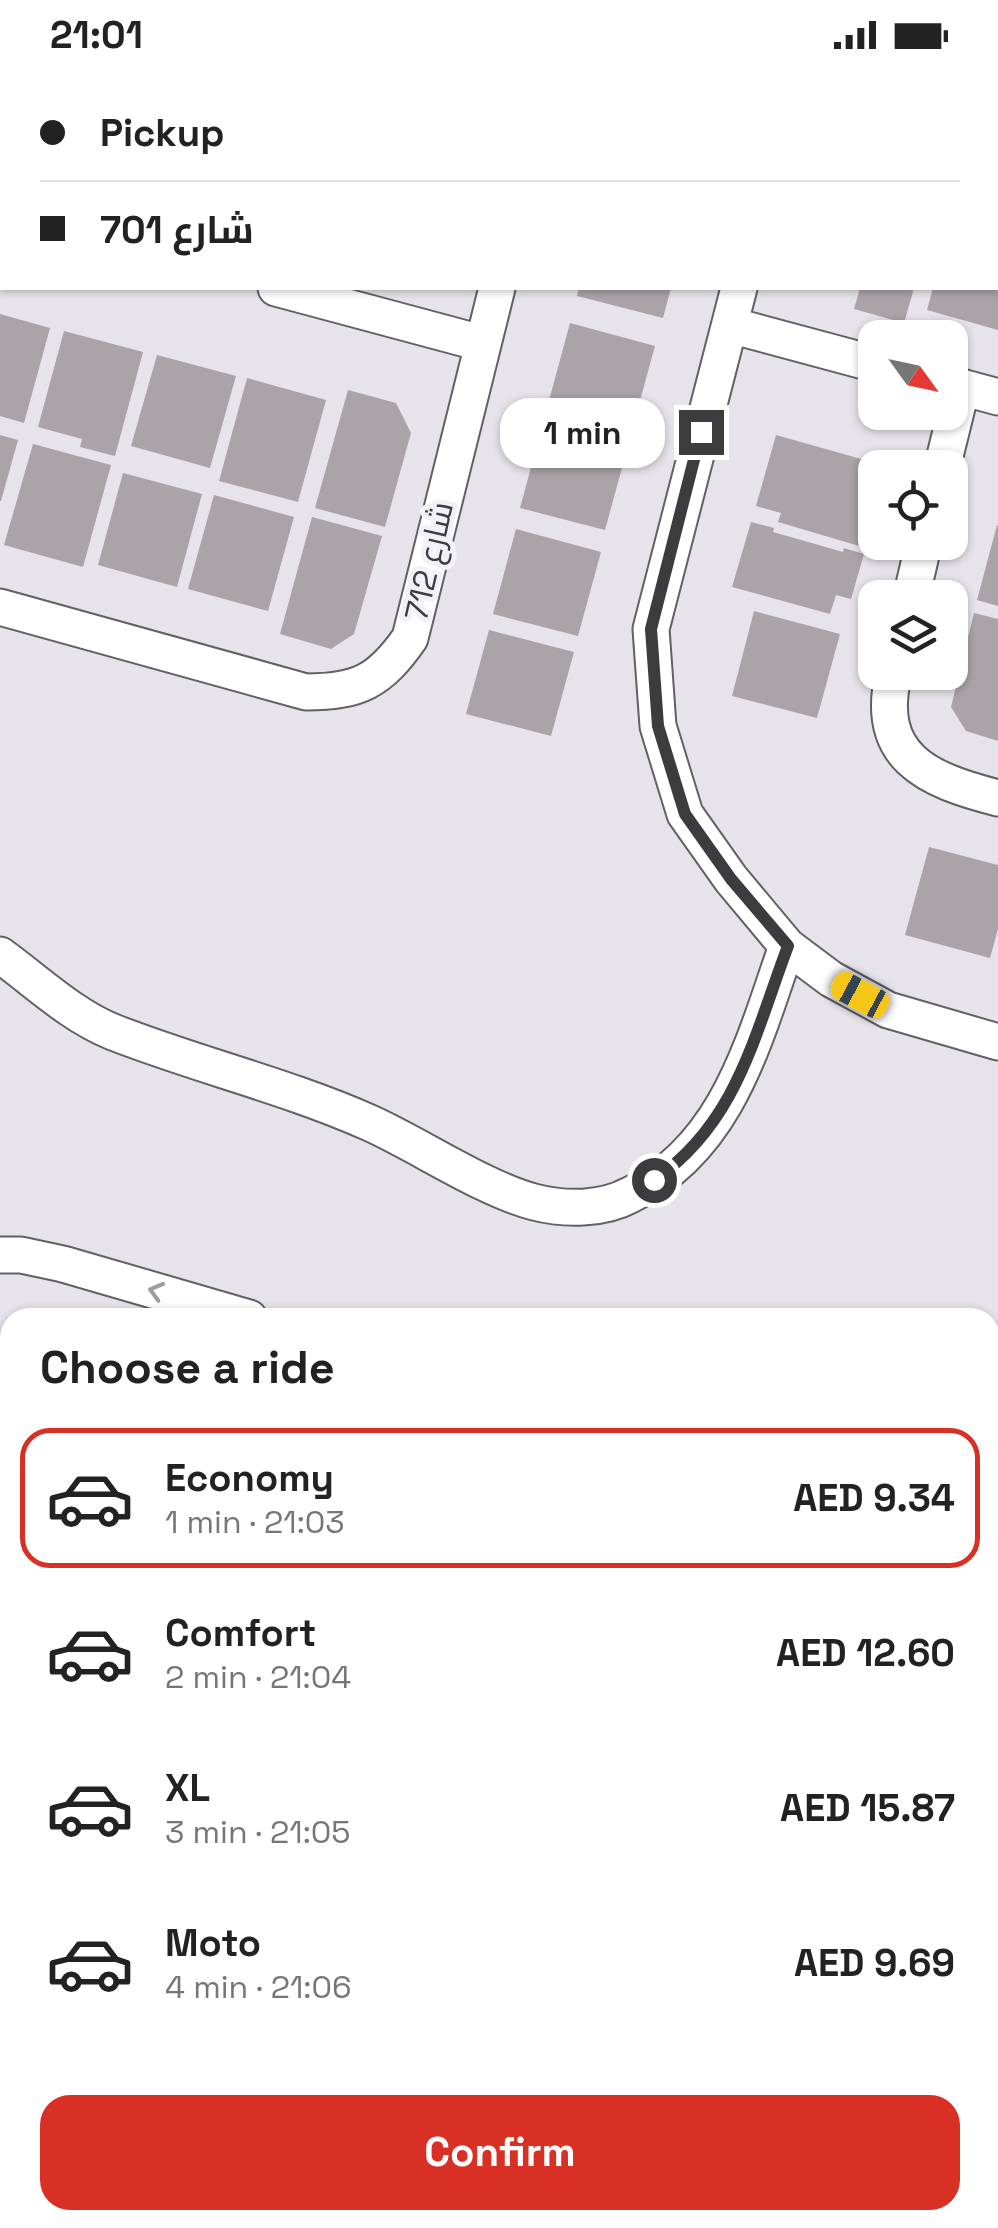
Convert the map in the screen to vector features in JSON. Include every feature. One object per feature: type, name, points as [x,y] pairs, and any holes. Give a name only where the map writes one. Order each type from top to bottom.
[{"type":"street","points":[[283,290],[480,343]]},
{"type":"street","name":"شارع 712","points":[[0,607],[306,692],[336,692],[367,682],[390,667],[410,638],[480,343],[496,290]]},
{"type":"street","points":[[738,290],[651,629],[658,726],[685,814],[731,879],[788,946],[830,979],[888,1010],[998,1042]]},
{"type":"street","points":[[730,324],[858,359]]},
{"type":"street","points":[[968,388],[998,396]]},
{"type":"street","points":[[891,690],[887,717],[898,744],[915,766],[948,785],[998,798]]},
{"type":"street","points":[[0,955],[67,1005],[110,1031],[368,1122],[532,1202],[576,1209],[629,1196],[678,1163],[718,1120],[746,1060],[788,946]]},
{"type":"street","points":[[0,1255],[21,1254],[62,1264],[214,1308]]},
{"type":"building","points":[[578,290],[670,290],[663,318],[577,296]]},
{"type":"building","points":[[859,290],[913,290],[905,320],[854,309]]},
{"type":"building","points":[[932,290],[998,290],[998,330],[927,310]]},
{"type":"building","points":[[0,314],[50,328],[24,423],[0,416]]},
{"type":"building","points":[[570,323],[655,346],[632,430],[547,408]]},
{"type":"building","points":[[64,331],[143,352],[115,456],[80,447],[82,439],[38,427]]},
{"type":"building","points":[[157,355],[236,376],[210,468],[131,446]]},
{"type":"building","points":[[247,378],[326,400],[298,502],[219,481]]},
{"type":"building","points":[[348,390],[396,403],[411,433],[385,527],[315,508]]},
{"type":"building","points":[[543,423],[628,446],[605,530],[520,508]]},
{"type":"building","points":[[0,435],[18,440],[1,501],[0,501]]},
{"type":"building","points":[[776,435],[858,458],[858,546],[778,522],[781,513],[756,506]]},
{"type":"building","points":[[33,444],[111,465],[83,567],[4,545]]},
{"type":"building","points":[[123,473],[202,494],[177,587],[98,565]]},
{"type":"building","points":[[214,495],[294,517],[268,611],[188,589]]},
{"type":"building","points":[[312,517],[382,536],[354,634],[331,649],[280,634]]},
{"type":"building","points":[[751,522],[843,552],[844,548],[858,552],[858,560],[862,560],[851,599],[836,595],[830,614],[732,587]]},
{"type":"building","points":[[998,525],[998,606],[977,600]]},
{"type":"building","points":[[516,529],[601,552],[578,636],[493,614]]},
{"type":"building","points":[[754,611],[840,634],[817,718],[732,696]]},
{"type":"building","points":[[974,613],[998,619],[998,741],[966,731],[951,707],[955,690],[968,690],[968,638]]},
{"type":"building","points":[[489,630],[574,652],[551,736],[466,714]]},
{"type":"building","points":[[929,847],[998,865],[998,929],[990,958],[905,935]]},
{"type":"route","points":[[654,1180],[678,1163],[718,1120],[746,1060],[788,946],[731,879],[685,814],[658,726],[651,629],[701,432]]}]
